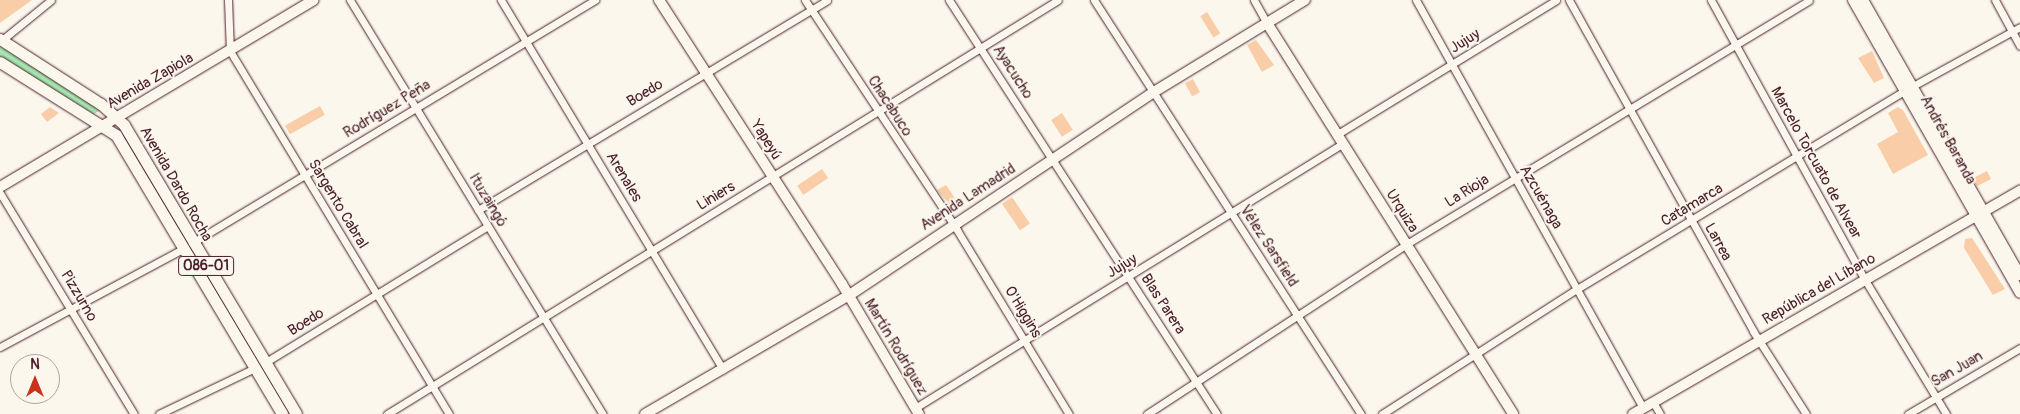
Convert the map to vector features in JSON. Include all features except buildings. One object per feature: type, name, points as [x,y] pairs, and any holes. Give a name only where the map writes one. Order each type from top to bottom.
[{"type":"main road","name":"Avenida Dardo Rocha","points":[[1,39],[117,117],[282,414]]},
{"type":"main road","name":"Avenida Dardo Rocha","points":[[0,62],[116,135],[187,246],[266,362],[296,414]]},
{"type":"street","points":[[1,39],[51,0]]},
{"type":"street","name":"Sargento Cabral","points":[[228,0],[230,51],[449,414]]},
{"type":"street","name":"Avenida Zapiola","points":[[0,187],[314,0]]},
{"type":"street","name":"Ituzaingó","points":[[350,0],[603,414]]},
{"type":"street","name":"Arenales","points":[[500,0],[723,368]]},
{"type":"street","name":"Rodríguez Peña","points":[[0,347],[187,246],[595,0]]},
{"type":"street","name":"Yapeyú","points":[[659,0],[848,296]]},
{"type":"street","name":"Chacabuco","points":[[805,0],[953,225]]},
{"type":"street","name":"Boedo","points":[[478,210],[827,0]]},
{"type":"street","name":"Ayacucho","points":[[950,0],[1054,159]]},
{"type":"street","name":"Liniers","points":[[387,414],[878,113],[1058,0]]},
{"type":"street","name":"Vélez Sarsfield","points":[[1094,0],[1360,414]]},
{"type":"street","points":[[1254,0],[1267,23]]},
{"type":"street","name":"Avenida Lamadrid","points":[[645,414],[848,296],[1154,92],[1305,0]]},
{"type":"street","name":"Azcuénaga","points":[[1416,0],[1643,408]]},
{"type":"street","name":"Jujuy","points":[[917,411],[1024,340],[1232,214],[1339,139],[1451,65],[1556,0]]},
{"type":"street","name":"Larrea","points":[[1569,0],[1691,222],[1806,414]]},
{"type":"street","name":"Marcelo Torcuato de Alvear","points":[[1711,0],[1865,280],[1946,414]]},
{"type":"street","name":"La Rioja","points":[[1146,414],[1405,245],[1809,0]]},
{"type":"street","name":"Andrés Baranda","points":[[1853,0],[1908,90],[2020,293]]},
{"type":"street","name":"Andrés Baranda","points":[[1863,0],[1908,90]]},
{"type":"street","points":[[1995,0],[2020,46]]},
{"type":"street","name":"Urquiza","points":[[1267,23],[1513,414]]},
{"type":"street","name":"Catamarca","points":[[1382,414],[1475,352],[1578,289],[1908,90],[2020,27]]},
{"type":"street","name":"Blas Parera","points":[[1054,159],[1217,414]]},
{"type":"street","name":"República del Líbano","points":[[1633,414],[2020,191]]},
{"type":"street","name":"Pizzurno","points":[[0,193],[134,414]]},
{"type":"street","name":"Andrés Baranda","points":[[1979,216],[2020,275]]},
{"type":"street","name":"O'Higgins","points":[[953,225],[1069,414]]},
{"type":"street","name":"Boedo","points":[[266,362],[488,226]]},
{"type":"street","name":"Martín Rodríguez","points":[[848,296],[917,411]]},
{"type":"street","name":"San Juan","points":[[1908,414],[2020,348]]},
{"type":"street","points":[[159,414],[255,368]]},
{"type":"street","points":[[1653,402],[1660,414]]},
{"type":"green space","points":[[0,46],[98,108],[99,111],[94,114],[0,57]]}]
